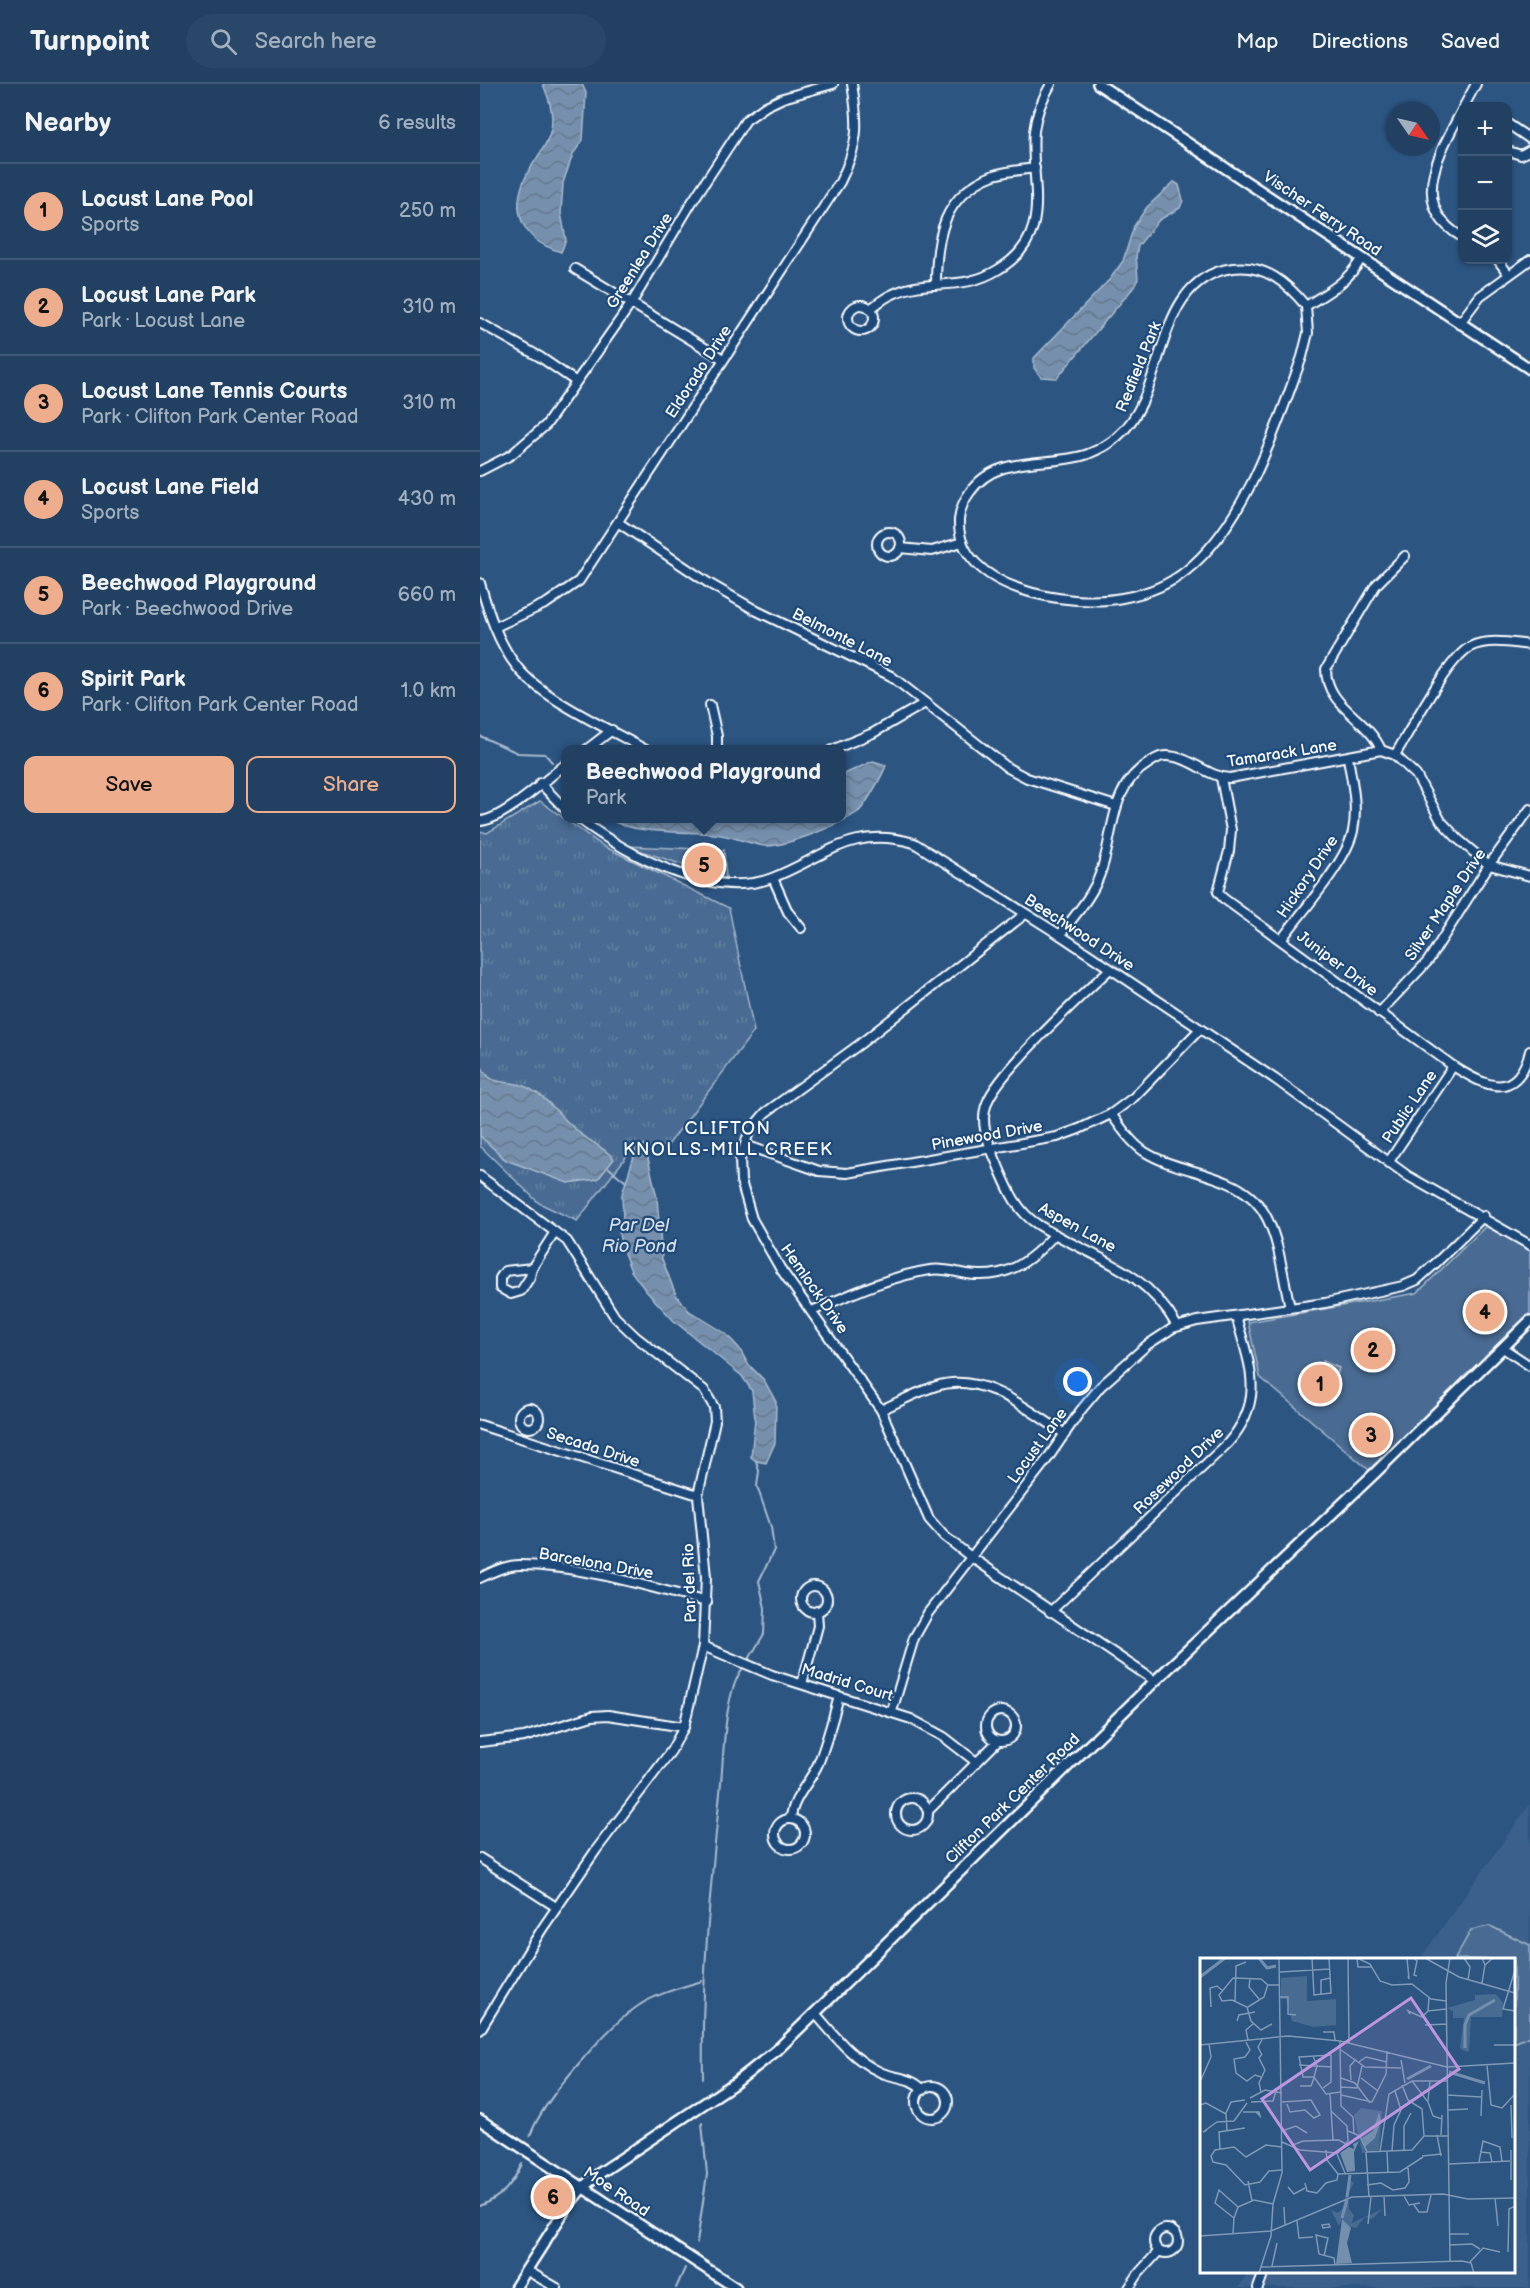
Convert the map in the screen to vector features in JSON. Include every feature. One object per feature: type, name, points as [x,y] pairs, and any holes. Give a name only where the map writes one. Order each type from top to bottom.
[{"type":"street","name":"Greenlea Drive","points":[[480,471],[528,443],[546,425],[631,304],[692,202],[746,120],[766,106],[783,98],[833,84]]},
{"type":"street","name":"Eldorado Drive","points":[[495,627],[547,603],[572,588],[619,523],[723,359],[821,215],[850,163],[858,121],[852,84]]},
{"type":"street","points":[[870,309],[893,293],[936,285],[969,283],[1002,268],[1025,244],[1038,205],[1034,133],[1037,113],[1051,84]]},
{"type":"street","name":"Vischer Ferry Road","points":[[1098,84],[1530,369]]},
{"type":"street","points":[[1469,102],[1476,84]]},
{"type":"street","points":[[1512,127],[1530,139]]},
{"type":"street","points":[[1458,129],[1436,162],[1431,179],[1436,211],[1458,233]]},
{"type":"street","points":[[1512,152],[1521,155],[1530,150]]},
{"type":"street","points":[[936,285],[936,249],[941,228],[961,195],[978,182],[996,174],[1035,168]]},
{"type":"street","points":[[900,548],[932,551],[962,542],[970,558],[983,571],[1001,583],[1060,597],[1092,601],[1122,598],[1153,590],[1186,571],[1221,532],[1248,488],[1302,357],[1308,333],[1306,306],[1339,286],[1354,270],[1360,259]]},
{"type":"street","points":[[1459,324],[1480,296],[1530,260]]},
{"type":"street","points":[[1501,264],[1509,276]]},
{"type":"street","name":"Redfield Park","points":[[962,542],[960,512],[970,492],[985,475],[1008,467],[1086,455],[1106,445],[1124,431],[1137,412],[1183,298],[1205,277],[1232,268],[1252,268],[1278,278],[1306,306]]},
{"type":"street","points":[[574,269],[723,359]]},
{"type":"street","points":[[480,323],[540,357],[575,381]]},
{"type":"street","name":"Belmonte Lane","points":[[619,523],[710,584],[757,611],[874,666],[1008,768],[1027,778],[1116,806]]},
{"type":"street","points":[[1405,556],[1376,585],[1326,669],[1326,681],[1334,696],[1374,737],[1381,750],[1395,755],[1416,775],[1441,821],[1489,865],[1530,876]]},
{"type":"street","points":[[480,583],[506,651],[527,678],[572,708],[638,745]]},
{"type":"street","points":[[1395,755],[1445,675],[1469,647],[1486,642],[1530,645]]},
{"type":"street","points":[[844,745],[873,733],[925,703]]},
{"type":"street","points":[[710,705],[717,745]]},
{"type":"street","points":[[592,745],[612,730]]},
{"type":"street","name":"Tamarack Lane","points":[[1060,935],[1092,892],[1101,873],[1116,806],[1137,771],[1161,757],[1179,757],[1221,778],[1348,758],[1381,750]]},
{"type":"street","name":"Hickory Drive","points":[[1282,939],[1347,849],[1353,830],[1355,803],[1348,758]]},
{"type":"street","points":[[480,821],[489,820],[561,768]]},
{"type":"street","name":"Juniper Drive","points":[[1221,778],[1231,830],[1229,851],[1218,892],[1379,1013],[1453,1066],[1484,1085],[1498,1087],[1513,1080],[1524,1070],[1530,1051]]},
{"type":"street","points":[[540,783],[561,805]]},
{"type":"street","name":"Silver Maple Drive","points":[[1379,1013],[1428,961],[1489,865],[1530,809]]},
{"type":"street","name":"Beechwood Drive","points":[[584,823],[618,846],[689,875],[718,884],[737,885],[773,878],[825,850],[856,841],[890,837],[914,843],[931,851],[1060,935],[1275,1079],[1388,1163],[1484,1216],[1530,1245]]},
{"type":"street","points":[[773,878],[788,912],[801,928]]},
{"type":"street","name":"Hemlock Drive","points":[[1026,914],[860,1044],[765,1113],[749,1132],[744,1145],[740,1171],[753,1219],[780,1268],[881,1410],[929,1518],[944,1536],[971,1557],[1155,1681]]},
{"type":"street","name":"Aspen Lane","points":[[1110,969],[1009,1070],[987,1102],[984,1123],[991,1148],[1017,1205],[1034,1222],[1106,1259],[1141,1281],[1168,1310],[1178,1326]]},
{"type":"street","name":"Pinewood Drive","points":[[744,1145],[810,1168],[847,1173],[1057,1137],[1111,1114],[1157,1076],[1200,1029]]},
{"type":"street","name":"Public Lane","points":[[1388,1163],[1453,1066]]},
{"type":"street","points":[[1111,1114],[1129,1138],[1144,1151],[1176,1166],[1236,1186],[1255,1200],[1267,1217],[1274,1238],[1290,1307]]},
{"type":"street","name":"Par del Rio","points":[[480,1176],[572,1247],[615,1317],[710,1397],[715,1421],[698,1495],[707,1602],[703,1646],[684,1727],[671,1751],[556,1908],[480,2030]]},
{"type":"street","name":"Locust Lane","points":[[892,1711],[898,1686],[920,1624],[1101,1386],[1147,1344],[1178,1326],[1325,1303],[1403,1286],[1417,1280],[1484,1216]]},
{"type":"street","points":[[532,1268],[505,1271],[500,1278],[500,1288],[511,1294],[521,1292],[530,1277],[532,1268],[555,1232]]},
{"type":"street","points":[[812,1311],[859,1291],[929,1270],[981,1275],[1002,1273],[1036,1255],[1055,1234]]},
{"type":"street","name":"Rosewood Drive","points":[[1050,1612],[1228,1443],[1244,1425],[1249,1413],[1251,1379],[1236,1316]]},
{"type":"street","name":"Clifton Park Center Road","points":[[515,2288],[583,2187],[600,2172],[735,2083],[777,2050],[1155,1681],[1530,1321]]},
{"type":"street","points":[[1503,1348],[1530,1366]]},
{"type":"street","points":[[881,1410],[937,1386],[978,1384],[1015,1401],[1065,1434]]},
{"type":"street","name":"Secada Drive","points":[[480,1425],[698,1495]]},
{"type":"street","points":[[520,1439],[524,1426]]},
{"type":"street","name":"Barcelona Drive","points":[[480,1578],[505,1567],[519,1565],[563,1570],[707,1602]]},
{"type":"street","points":[[802,1684],[818,1626],[817,1611]]},
{"type":"street","name":"Madrid Court","points":[[703,1646],[772,1675],[892,1711],[933,1730],[975,1761]]},
{"type":"street","points":[[791,1818],[792,1809],[817,1766],[826,1744],[839,1696]]},
{"type":"street","points":[[480,1742],[511,1740],[592,1716],[608,1715],[684,1727]]},
{"type":"street","points":[[928,1811],[922,1801],[907,1799],[898,1806],[896,1818],[903,1827],[917,1830],[926,1822],[928,1811],[975,1761],[998,1741]]},
{"type":"street","points":[[791,1818],[801,1823],[805,1834],[801,1844],[788,1849],[778,1844],[774,1834],[780,1821],[791,1818]]},
{"type":"street","points":[[480,1858],[556,1908]]},
{"type":"street","points":[[815,2013],[861,2060],[881,2073],[912,2081],[922,2090]]},
{"type":"street","points":[[933,2086],[943,2091],[948,2101],[942,2114],[932,2118],[921,2114],[917,2099],[922,2090],[933,2086]]},
{"type":"street","name":"Moe Road","points":[[480,2120],[736,2288]]},
{"type":"street","points":[[1129,2288],[1139,2272],[1159,2251]]},
{"type":"street","points":[[526,2270],[557,2288]]},
{"type":"street","points":[[1258,2288],[1263,2273]]},
{"type":"shaded area","points":[[1530,1804],[1530,2288],[1238,2288],[1247,2273],[1515,2273],[1515,1958],[1421,1958]]},
{"type":"green space","points":[[540,801],[561,816],[561,823],[571,823],[603,846],[729,908],[754,1031],[668,1145],[629,1153],[577,1221],[539,1203],[480,1146],[480,831],[487,833]]},
{"type":"green space","points":[[626,846],[724,850],[726,879]]},
{"type":"green space","points":[[1488,1224],[1530,1250],[1530,1313],[1369,1470],[1260,1377],[1248,1322],[1417,1293]]},
{"type":"green space","points":[[1490,1926],[1530,1945],[1530,2036],[1515,2043],[1515,1958],[1456,1958],[1471,1930]]},
{"type":"green space","points":[[550,2172],[576,2188],[555,2218],[532,2205]]},
{"type":"water","points":[[543,84],[582,84],[586,93],[583,140],[573,154],[563,183],[561,213],[566,240],[561,252],[536,240],[522,222],[519,211],[519,200],[527,174],[547,141],[551,129],[551,111]]},
{"type":"water","points":[[1174,182],[1179,185],[1183,200],[1180,208],[1159,220],[1138,246],[1136,256],[1138,279],[1133,288],[1057,378],[1041,377],[1034,368],[1034,358],[1110,279],[1123,261],[1134,226],[1147,207]]},
{"type":"water","points":[[873,761],[886,765],[865,804],[858,812],[846,819],[846,773]]},
{"type":"water","points":[[618,823],[839,823],[814,834],[767,846],[714,834],[646,830]]},
{"type":"water","points":[[480,1063],[492,1079],[531,1089],[547,1101],[577,1131],[611,1155],[614,1159],[598,1179],[568,1183],[506,1160],[480,1136]]},
{"type":"water","name":"Par Del Rio Pond","points":[[645,1145],[657,1198],[662,1259],[676,1295],[689,1311],[725,1333],[739,1348],[748,1364],[764,1380],[776,1402],[775,1443],[766,1463],[756,1461],[751,1457],[755,1419],[752,1391],[742,1376],[674,1321],[631,1271],[622,1248],[619,1234],[623,1220],[622,1194],[637,1147]]},
{"type":"water","points":[[1323,1361],[1339,1368],[1337,1376],[1330,1375],[1325,1387],[1307,1381],[1310,1373],[1318,1374]]},
{"type":"waterway","points":[[480,736],[518,753],[545,754],[552,762]]},
{"type":"waterway","points":[[609,1168],[626,1182]]},
{"type":"waterway","points":[[749,1659],[764,1634],[765,1608],[759,1581],[774,1550],[771,1527],[757,1486],[759,1471],[756,1461]]},
{"type":"waterway","points":[[703,2078],[705,1967],[724,1739],[732,1692],[743,1668]]},
{"type":"waterway","points":[[530,2136],[537,2121],[561,2085],[593,2047],[625,2016],[653,1998],[702,1981]]},
{"type":"waterway","points":[[697,2243],[707,2174],[702,2123]]},
{"type":"waterway","points":[[480,2206],[506,2190],[522,2164]]},
{"type":"waterway","points":[[676,2288],[685,2268]]},
{"type":"place","name":"Beechwood Playground","points":[[704,865]]},
{"type":"place","name":"Locust Lane Field","points":[[1485,1312]]},
{"type":"place","name":"Locust Lane Park","points":[[1373,1350]]},
{"type":"place","name":"Locust Lane Pool","points":[[1320,1384]]},
{"type":"place","name":"Locust Lane Tennis Courts","points":[[1371,1435]]},
{"type":"place","name":"Spirit Park","points":[[553,2197]]},
{"type":"district","name":"CLIFTON KNOLLS-MILL CREEK","points":[[728,1138]]}]
